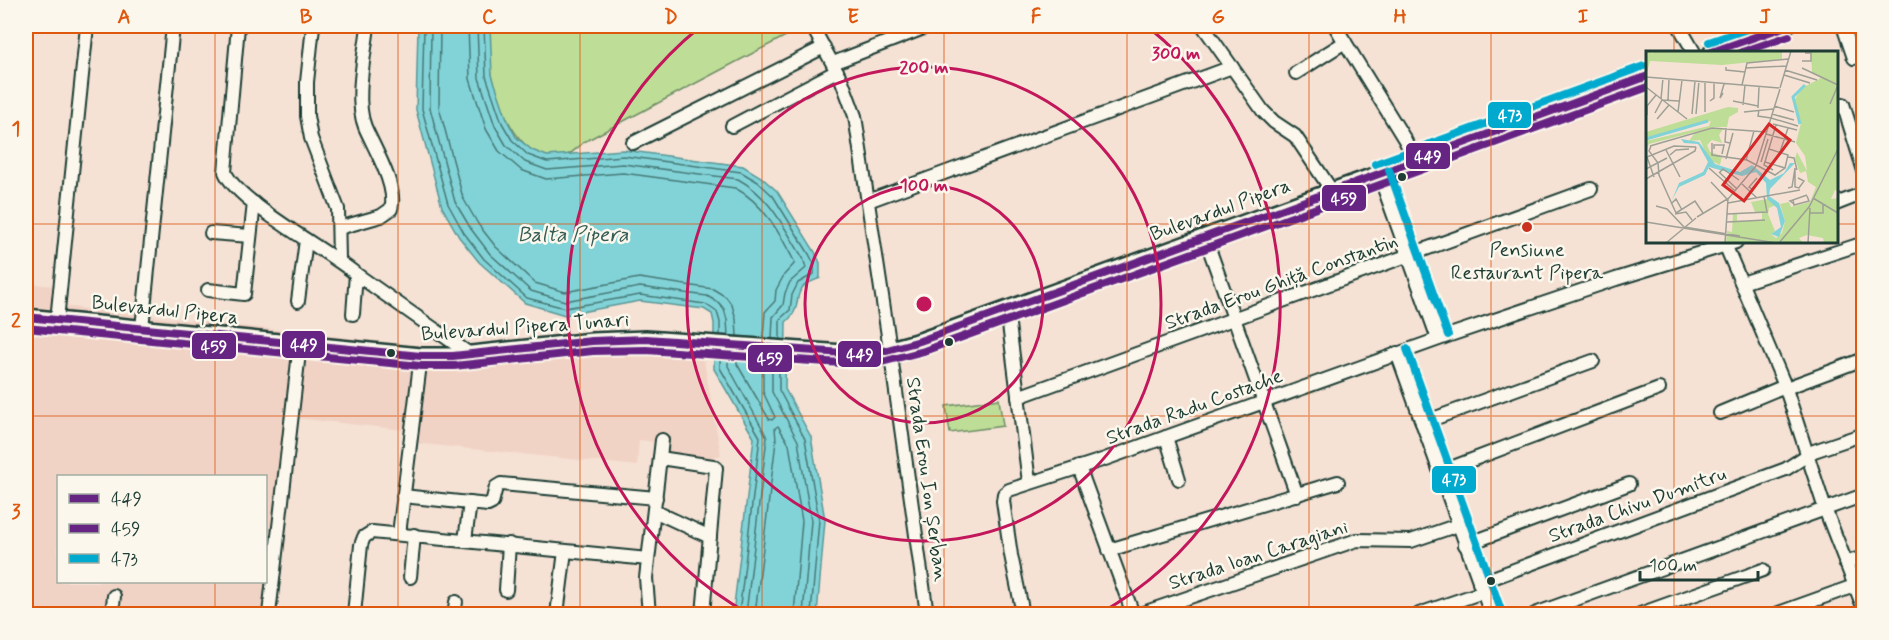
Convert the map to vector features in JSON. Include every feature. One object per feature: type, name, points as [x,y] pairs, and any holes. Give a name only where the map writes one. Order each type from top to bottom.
[{"type":"main road","points":[[1718,51],[1751,46],[1786,26]]},
{"type":"main road","name":"Bulevardul Pipera","points":[[801,351],[858,354],[890,350],[912,343],[1646,76]]},
{"type":"main road","name":"Bulevardul Pipera","points":[[26,316],[300,344]]},
{"type":"main road","name":"Bulevardul Pipera Tunari","points":[[300,344],[421,356],[471,355],[591,341],[646,339],[801,351]]},
{"type":"street","points":[[57,320],[87,26]]},
{"type":"street","points":[[142,328],[173,26]]},
{"type":"street","points":[[238,26],[225,172],[228,179],[254,203],[339,260],[471,355]]},
{"type":"street","points":[[313,26],[307,82],[307,116],[311,138],[338,209],[339,260]]},
{"type":"street","points":[[339,228],[381,216],[391,209],[393,202],[383,166],[363,124],[360,109],[368,26]]},
{"type":"street","name":"Strada Erou Ion Șerban","points":[[812,26],[835,67],[855,116],[927,615]]},
{"type":"street","points":[[732,126],[835,67],[929,26]]},
{"type":"street","points":[[1203,26],[1268,117],[1295,136],[1332,191]]},
{"type":"street","points":[[1338,26],[1345,42],[1405,140],[1414,161]]},
{"type":"street","points":[[1679,26],[1693,51]]},
{"type":"street","points":[[1843,26],[1854,58]]},
{"type":"street","points":[[1296,73],[1345,42]]},
{"type":"street","points":[[633,143],[824,47]]},
{"type":"street","points":[[868,201],[1232,67]]},
{"type":"street","points":[[1843,104],[1863,171]]},
{"type":"street","points":[[1379,174],[1438,339],[1729,243],[1742,284],[1785,387],[1806,456],[1863,609]]},
{"type":"street","name":"Strada Erou Ghiță Constantin","points":[[1018,397],[1591,189]]},
{"type":"street","points":[[1838,203],[1863,193]]},
{"type":"street","points":[[208,290],[244,294],[254,203]]},
{"type":"street","points":[[211,233],[250,236]]},
{"type":"street","points":[[1205,237],[1297,495]]},
{"type":"street","points":[[298,301],[306,240]]},
{"type":"street","points":[[1742,284],[1863,243]]},
{"type":"street","points":[[353,314],[356,274]]},
{"type":"street","points":[[1007,309],[1029,482]]},
{"type":"street","points":[[446,356],[448,338]]},
{"type":"street","name":"Strada Radu Costache","points":[[1023,615],[1003,501],[1004,494],[1009,490],[1166,437],[1438,339]]},
{"type":"street","points":[[269,615],[300,344]]},
{"type":"street","points":[[1397,354],[1491,615]]},
{"type":"street","points":[[399,534],[421,356]]},
{"type":"street","points":[[1720,413],[1863,359]]},
{"type":"street","points":[[1422,423],[1593,361]]},
{"type":"street","points":[[1440,472],[1659,389]]},
{"type":"street","name":"Strada Chivu Dumitru","points":[[1419,615],[1481,588],[1786,469],[1818,450],[1863,434]]},
{"type":"street","points":[[1166,437],[1179,479]]},
{"type":"street","points":[[649,615],[646,578],[662,440]]},
{"type":"street","points":[[660,458],[716,468],[703,615]]},
{"type":"street","points":[[1079,467],[1133,615]]},
{"type":"street","points":[[1109,550],[1338,483]]},
{"type":"street","points":[[403,496],[488,505],[492,503],[496,487],[501,484],[655,505],[710,537]]},
{"type":"street","points":[[1465,545],[1629,484]]},
{"type":"street","points":[[1536,615],[1863,495]]},
{"type":"street","points":[[465,540],[470,503]]},
{"type":"street","name":"Strada Ioan Caragiani","points":[[1140,615],[1357,540],[1411,541],[1458,525]]},
{"type":"street","points":[[354,615],[361,545],[364,537],[372,532],[648,559]]},
{"type":"street","points":[[410,577],[414,536]]},
{"type":"street","points":[[506,590],[509,544]]},
{"type":"street","points":[[557,615],[565,551]]},
{"type":"street","points":[[1845,563],[1863,557]]},
{"type":"street","points":[[1640,615],[1763,570]]},
{"type":"street","points":[[1776,615],[1854,586]]},
{"type":"street","points":[[112,615],[114,596]]},
{"type":"shaded area","points":[[26,283],[54,286],[53,305],[439,348],[601,333],[699,333],[721,455],[680,467],[663,455],[663,443],[639,440],[637,466],[403,442],[404,430],[285,417],[267,572],[267,475],[57,475],[57,583],[265,583],[261,614],[26,614]]},
{"type":"green space","points":[[490,26],[803,26],[584,142],[568,155],[550,157],[536,153],[525,144],[507,119],[492,76]]},
{"type":"green space","points":[[999,399],[1003,426],[950,433],[946,406]]},
{"type":"water","name":"Balta Pipera","points":[[418,26],[490,26],[492,75],[508,122],[516,137],[532,150],[547,156],[623,150],[743,166],[761,177],[777,191],[820,263],[820,278],[803,287],[794,312],[786,322],[785,389],[811,437],[825,520],[817,614],[733,614],[754,438],[714,369],[712,314],[704,309],[640,301],[565,315],[525,303],[479,262],[459,237],[442,207],[416,110]]},
{"type":"transit line","name":"473","points":[[1709,42],[1756,26]]},
{"type":"transit line","name":"449","points":[[1715,51],[1786,26]]},
{"type":"transit line","name":"459","points":[[1745,51],[1789,36]]},
{"type":"transit line","name":"473","points":[[1375,164],[1644,66]]},
{"type":"transit line","name":"449","points":[[26,317],[421,356],[453,356],[592,341],[646,339],[858,354],[876,353],[920,341],[1646,77]]},
{"type":"transit line","name":"459","points":[[26,328],[421,366],[454,366],[593,351],[646,350],[857,364],[878,363],[924,351],[1646,88]]},
{"type":"transit line","name":"473","points":[[1389,170],[1448,335]]},
{"type":"transit line","name":"473","points":[[1407,349],[1501,610]]},
{"type":"place","name":"Pensiune Restaurant Pipera","points":[[1527,227]]}]
